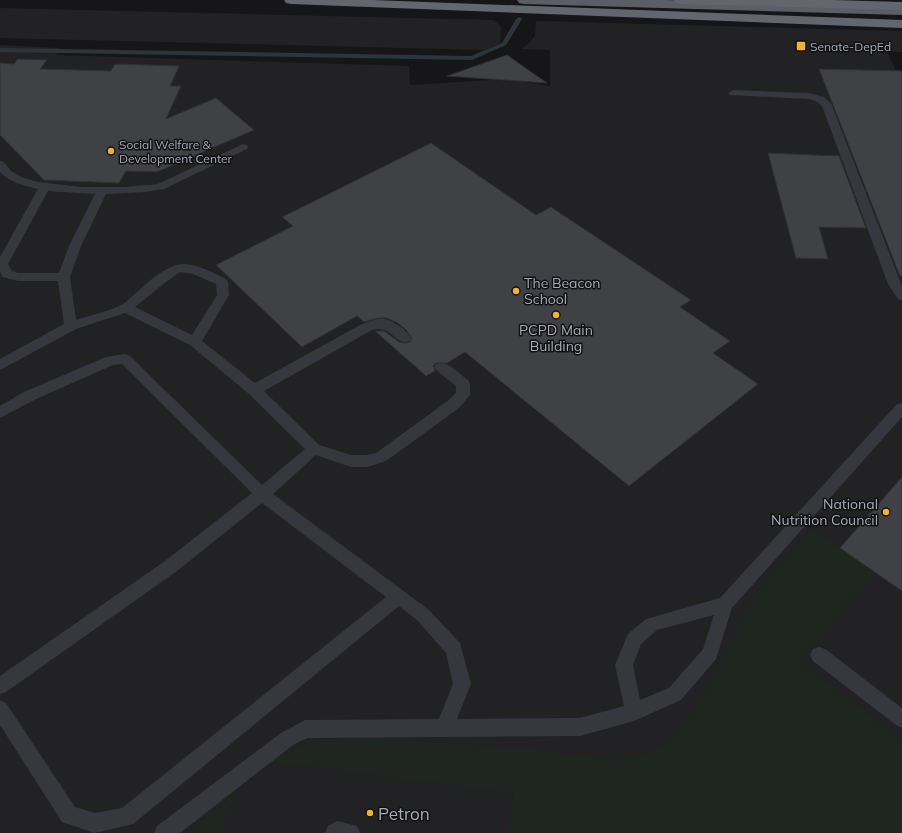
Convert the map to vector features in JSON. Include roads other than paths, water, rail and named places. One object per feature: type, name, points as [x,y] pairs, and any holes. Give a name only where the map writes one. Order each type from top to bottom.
[{"type":"highway","points":[[291,0],[902,24]]},
{"type":"highway","points":[[524,0],[902,11]]},
{"type":"highway","points":[[681,0],[902,6]]},
{"type":"lane","points":[[733,93],[809,96],[820,99],[827,105],[894,284],[902,296]]},
{"type":"lane","points":[[0,164],[8,174],[28,184],[44,188],[102,191],[148,189],[160,186],[243,147]]},
{"type":"lane","points":[[44,188],[2,264],[7,274],[18,277],[64,277]]},
{"type":"lane","points":[[71,326],[64,277],[74,246],[102,191]]},
{"type":"lane","points":[[0,365],[71,326],[126,308],[169,273],[180,268],[192,269],[222,282],[223,294],[195,342]]},
{"type":"lane","points":[[126,308],[195,342],[254,390],[314,449],[351,461],[367,461],[381,457],[454,404],[463,395],[463,384],[442,367]]},
{"type":"lane","points":[[254,390],[367,327],[380,323],[389,326],[405,338]]},
{"type":"lane","points":[[0,413],[29,396],[111,360],[125,359],[262,494],[423,615],[454,649],[462,684],[445,728]]},
{"type":"lane","points":[[164,833],[287,739],[305,729],[580,727],[634,712],[675,694],[710,653],[725,604],[902,408]]},
{"type":"lane","points":[[0,686],[171,566],[262,494],[314,449]]},
{"type":"lane","points":[[0,710],[69,815],[95,823],[126,817],[399,596]]},
{"type":"lane","points":[[634,712],[624,665],[634,639],[652,624],[725,604]]},
{"type":"lane","points":[[819,655],[902,719]]},
{"type":"lane","points":[[335,833],[337,831],[350,833]]},
{"type":"waterway","points":[[0,50],[472,58],[504,44],[519,19]]},
{"type":"place","name":"Senate-DepEd","points":[[801,46]]},
{"type":"place","name":"Social Welfare & Development Center","points":[[111,151]]},
{"type":"place","name":"The Beacon School","points":[[516,291]]},
{"type":"place","name":"PCPD Main Building","points":[[556,315]]},
{"type":"place","name":"National Nutrition Council","points":[[886,512]]},
{"type":"place","name":"Petron","points":[[370,813]]}]
